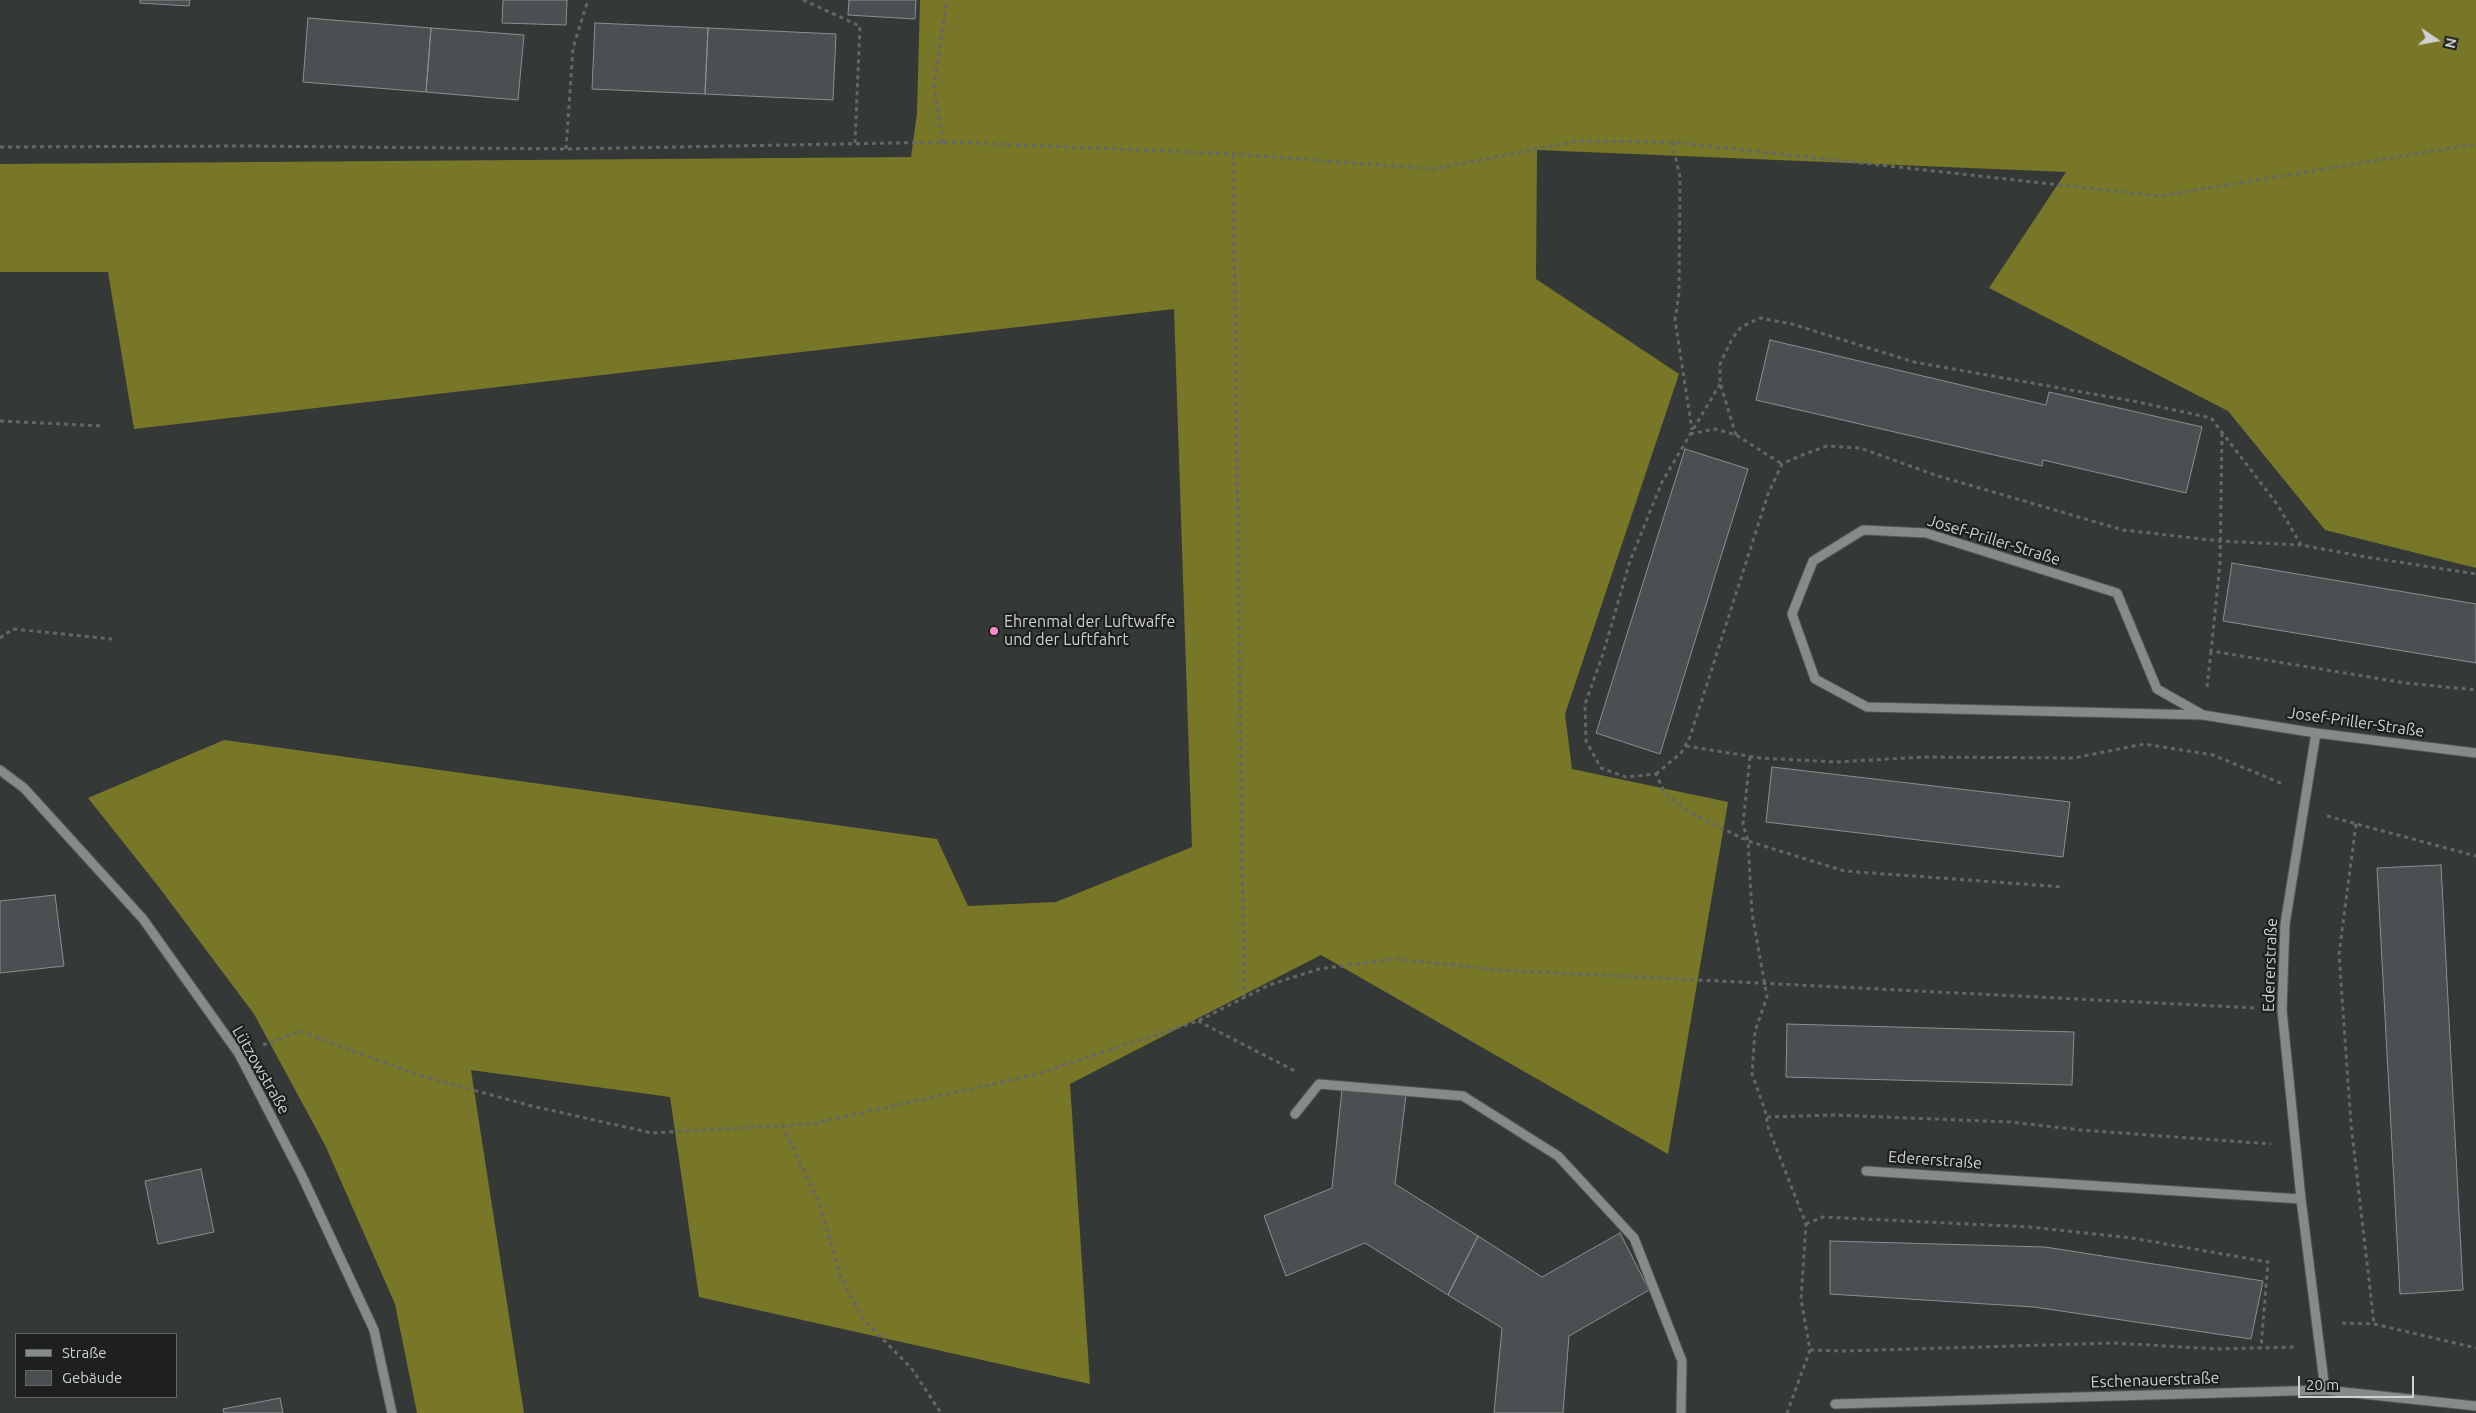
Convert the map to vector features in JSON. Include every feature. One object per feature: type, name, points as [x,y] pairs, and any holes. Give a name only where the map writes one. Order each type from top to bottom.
[{"type":"street","name":"Josef-Priller-Straße","points":[[2203,715],[2157,689],[2117,593],[1926,533],[1863,530],[1813,561],[1792,614],[1815,679],[1867,707],[2203,715],[2316,734],[2476,753]]},
{"type":"street","name":"Edererstraße","points":[[2316,734],[2285,924],[2282,1010],[2301,1199],[2325,1390]]},
{"type":"street","name":"Lützowstraße","points":[[0,770],[24,788],[144,918],[239,1054],[302,1176],[374,1330],[392,1413]]},
{"type":"street","points":[[1295,1114],[1319,1084],[1463,1096],[1558,1156],[1634,1238],[1682,1361],[1680,1413]]},
{"type":"street","name":"Edererstraße","points":[[1866,1171],[2301,1199]]},
{"type":"street","name":"Eschenauerstraße","points":[[1835,1404],[2325,1390],[2476,1406]]},
{"type":"path","points":[[566,149],[573,48],[588,0]]},
{"type":"path","points":[[803,0],[860,26],[855,143]]},
{"type":"path","points":[[943,143],[934,86],[947,0]]},
{"type":"path","points":[[0,147],[248,146],[566,149],[943,143],[1232,154],[1434,169],[1578,141],[1672,142],[2160,196],[2476,144]]},
{"type":"path","points":[[1672,142],[1680,177],[1679,293],[1676,320],[1691,432]]},
{"type":"path","points":[[1232,154],[1244,998]]},
{"type":"path","points":[[1736,436],[1720,383],[1720,364],[1732,339],[1741,327],[1760,318],[1792,324],[1914,362],[2138,402],[2212,418],[2276,504],[2301,545],[2366,558],[2476,574]]},
{"type":"path","points":[[1720,383],[1662,482],[1630,561],[1602,654],[1584,704],[1586,741],[1601,768],[1626,777],[1656,774],[1665,793],[1689,812],[1748,841],[1844,871],[2064,887]]},
{"type":"path","points":[[0,421],[103,426]]},
{"type":"path","points":[[1691,432],[1715,429],[1736,436],[1782,464]]},
{"type":"path","points":[[2203,715],[2220,564],[2222,433]]},
{"type":"path","points":[[0,638],[13,629],[112,639]]},
{"type":"path","points":[[2211,651],[2406,683],[2476,690]]},
{"type":"path","points":[[1686,746],[1750,757],[1836,762],[1924,757],[2074,758],[2144,744],[2213,755],[2306,794]]},
{"type":"path","points":[[1750,757],[1743,824],[1748,841],[1752,913],[1767,996],[1755,1031],[1752,1074],[1767,1117],[1768,1127],[1806,1224],[1801,1299],[1810,1350],[1787,1413]]},
{"type":"path","points":[[2304,810],[2476,856]]},
{"type":"path","points":[[2356,824],[2339,954],[2350,1124],[2374,1324]]},
{"type":"path","points":[[239,1054],[300,1031],[418,1075],[532,1106],[652,1133],[811,1124],[1034,1075],[1198,1021],[1269,985],[1319,969],[1395,959],[1500,970],[2282,1010]]},
{"type":"path","points":[[1198,1021],[1319,1084]]},
{"type":"path","points":[[1767,1117],[1834,1115],[2010,1122],[2081,1130],[2296,1146]]},
{"type":"path","points":[[782,1126],[819,1202],[841,1278],[863,1319],[912,1369],[941,1413]]},
{"type":"path","points":[[1806,1224],[1823,1217],[2030,1227],[2132,1238],[2268,1262],[2261,1348]]},
{"type":"path","points":[[2317,1322],[2374,1324],[2476,1348]]},
{"type":"path","points":[[1810,1350],[1844,1351],[2114,1343],[2217,1349],[2320,1347]]},
{"type":"shaded area","points":[[920,0],[2476,0],[2476,568],[2325,530],[2228,411],[1989,288],[2066,172],[1537,150],[1536,279],[1679,374],[1565,714],[1572,769],[1728,802],[1668,1154],[1321,955],[1070,1084],[1090,1384],[699,1297],[670,1097],[471,1070],[524,1413],[417,1413],[395,1304],[325,1145],[254,1014],[158,886],[88,798],[224,740],[937,839],[968,906],[1056,902],[1192,847],[1174,309],[134,429],[108,272],[0,272],[0,164],[911,157],[917,113]]},
{"type":"building","points":[[140,0],[190,0],[189,6],[140,3]]},
{"type":"building","points":[[503,0],[567,0],[566,25],[502,23]]},
{"type":"building","points":[[849,0],[916,0],[915,19],[848,15]]},
{"type":"building","points":[[308,18],[431,28],[426,92],[303,82]]},
{"type":"building","points":[[595,23],[708,28],[705,94],[592,89]]},
{"type":"building","points":[[431,28],[524,35],[518,100],[426,92]]},
{"type":"building","points":[[708,28],[836,34],[833,100],[705,94]]},
{"type":"building","points":[[1770,340],[2046,405],[2049,392],[2202,427],[2186,493],[2043,460],[2042,466],[1756,400]]},
{"type":"building","points":[[1685,449],[1748,469],[1660,754],[1596,733]]},
{"type":"building","points":[[2232,563],[2476,604],[2476,663],[2223,621]]},
{"type":"building","points":[[1772,767],[2070,802],[2063,857],[1766,822]]},
{"type":"building","points":[[2441,865],[2463,1290],[2400,1294],[2377,868]]},
{"type":"building","points":[[55,895],[64,966],[0,973],[0,901]]},
{"type":"building","points":[[1787,1024],[2074,1032],[2072,1085],[1786,1077]]},
{"type":"building","points":[[1342,1089],[1406,1095],[1395,1184],[1478,1236],[1448,1295],[1365,1243],[1286,1276],[1264,1216],[1332,1188]]},
{"type":"building","points":[[201,1169],[214,1232],[158,1244],[145,1181]]},
{"type":"building","points":[[1620,1233],[1649,1290],[1569,1336],[1563,1413],[1494,1413],[1502,1328],[1448,1295],[1478,1236],[1542,1277]]},
{"type":"building","points":[[1830,1241],[2045,1247],[2263,1281],[2251,1339],[2034,1307],[1830,1294]]},
{"type":"building","points":[[280,1398],[283,1413],[224,1413],[223,1409]]},
{"type":"place","name":"Ehrenmal der Luftwaffe und der Luftfahrt","points":[[994,631]]}]
